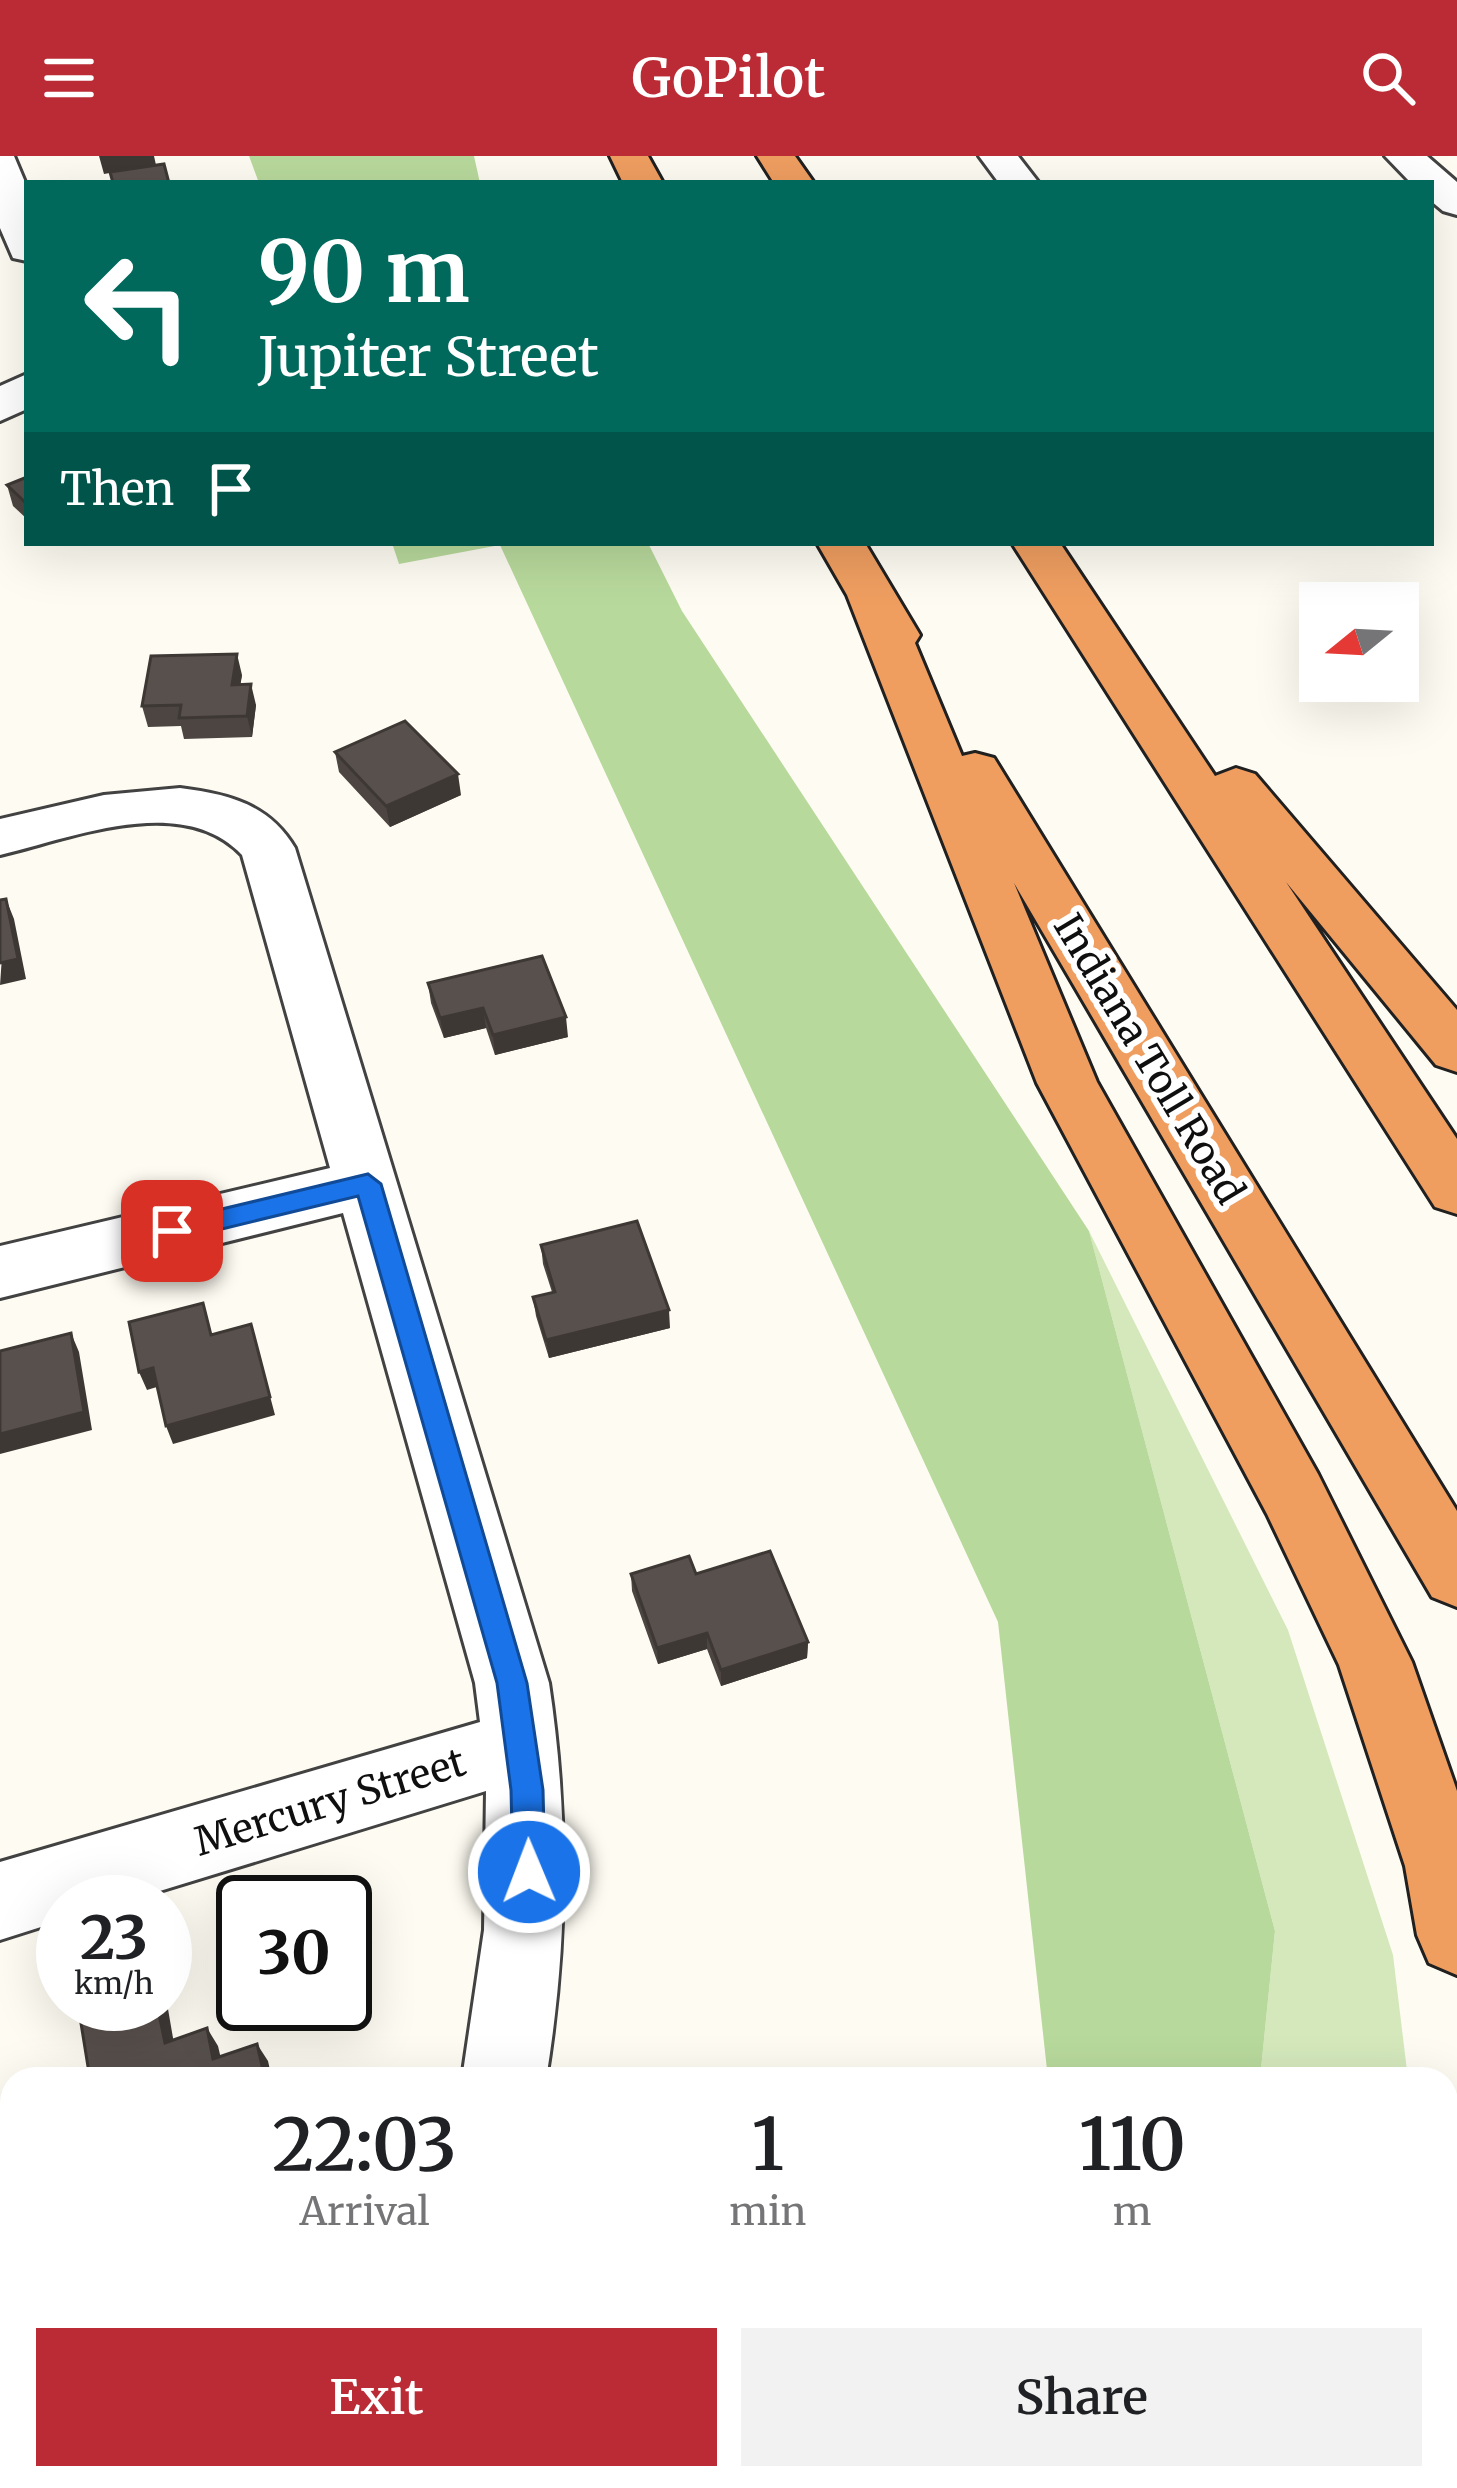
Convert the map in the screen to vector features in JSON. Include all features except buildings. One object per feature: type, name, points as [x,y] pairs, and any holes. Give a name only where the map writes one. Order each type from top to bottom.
[{"type":"highway","points":[[1041,551],[1457,1050]]},
{"type":"highway","points":[[1041,551],[1457,1190]]},
{"type":"highway","points":[[856,569],[1067,1083],[1293,1495],[1375,1662],[1444,1866],[1457,1935]]},
{"type":"highway","name":"Indiana Toll Road","points":[[856,569],[1457,1575]]},
{"type":"street","points":[[998,156],[1017,180]]},
{"type":"street","points":[[1404,156],[1430,180]]},
{"type":"street","points":[[0,164],[24,240]]},
{"type":"street","points":[[0,408],[24,389]]},
{"type":"street","points":[[0,837],[152,807],[220,809],[245,823],[268,848],[512,1683],[522,1744],[528,1900],[517,2013],[506,2067]]},
{"type":"street","points":[[0,1272],[368,1184]]},
{"type":"street","name":"Mercury Street","points":[[0,1901],[522,1744]]},
{"type":"green space","points":[[249,156],[474,156],[479,180],[258,180]]},
{"type":"green space","points":[[393,546],[495,546],[399,564]]},
{"type":"green space","points":[[500,546],[650,546],[682,611],[1089,1231],[1275,1931],[1261,2067],[1047,2067],[998,1622]]},
{"type":"green space","points":[[1089,1231],[1288,1630],[1393,1955],[1407,2067],[1261,2067],[1275,1931]]},
{"type":"route","points":[[172,1231],[368,1184],[512,1683],[527,1790],[529,1872]]}]
